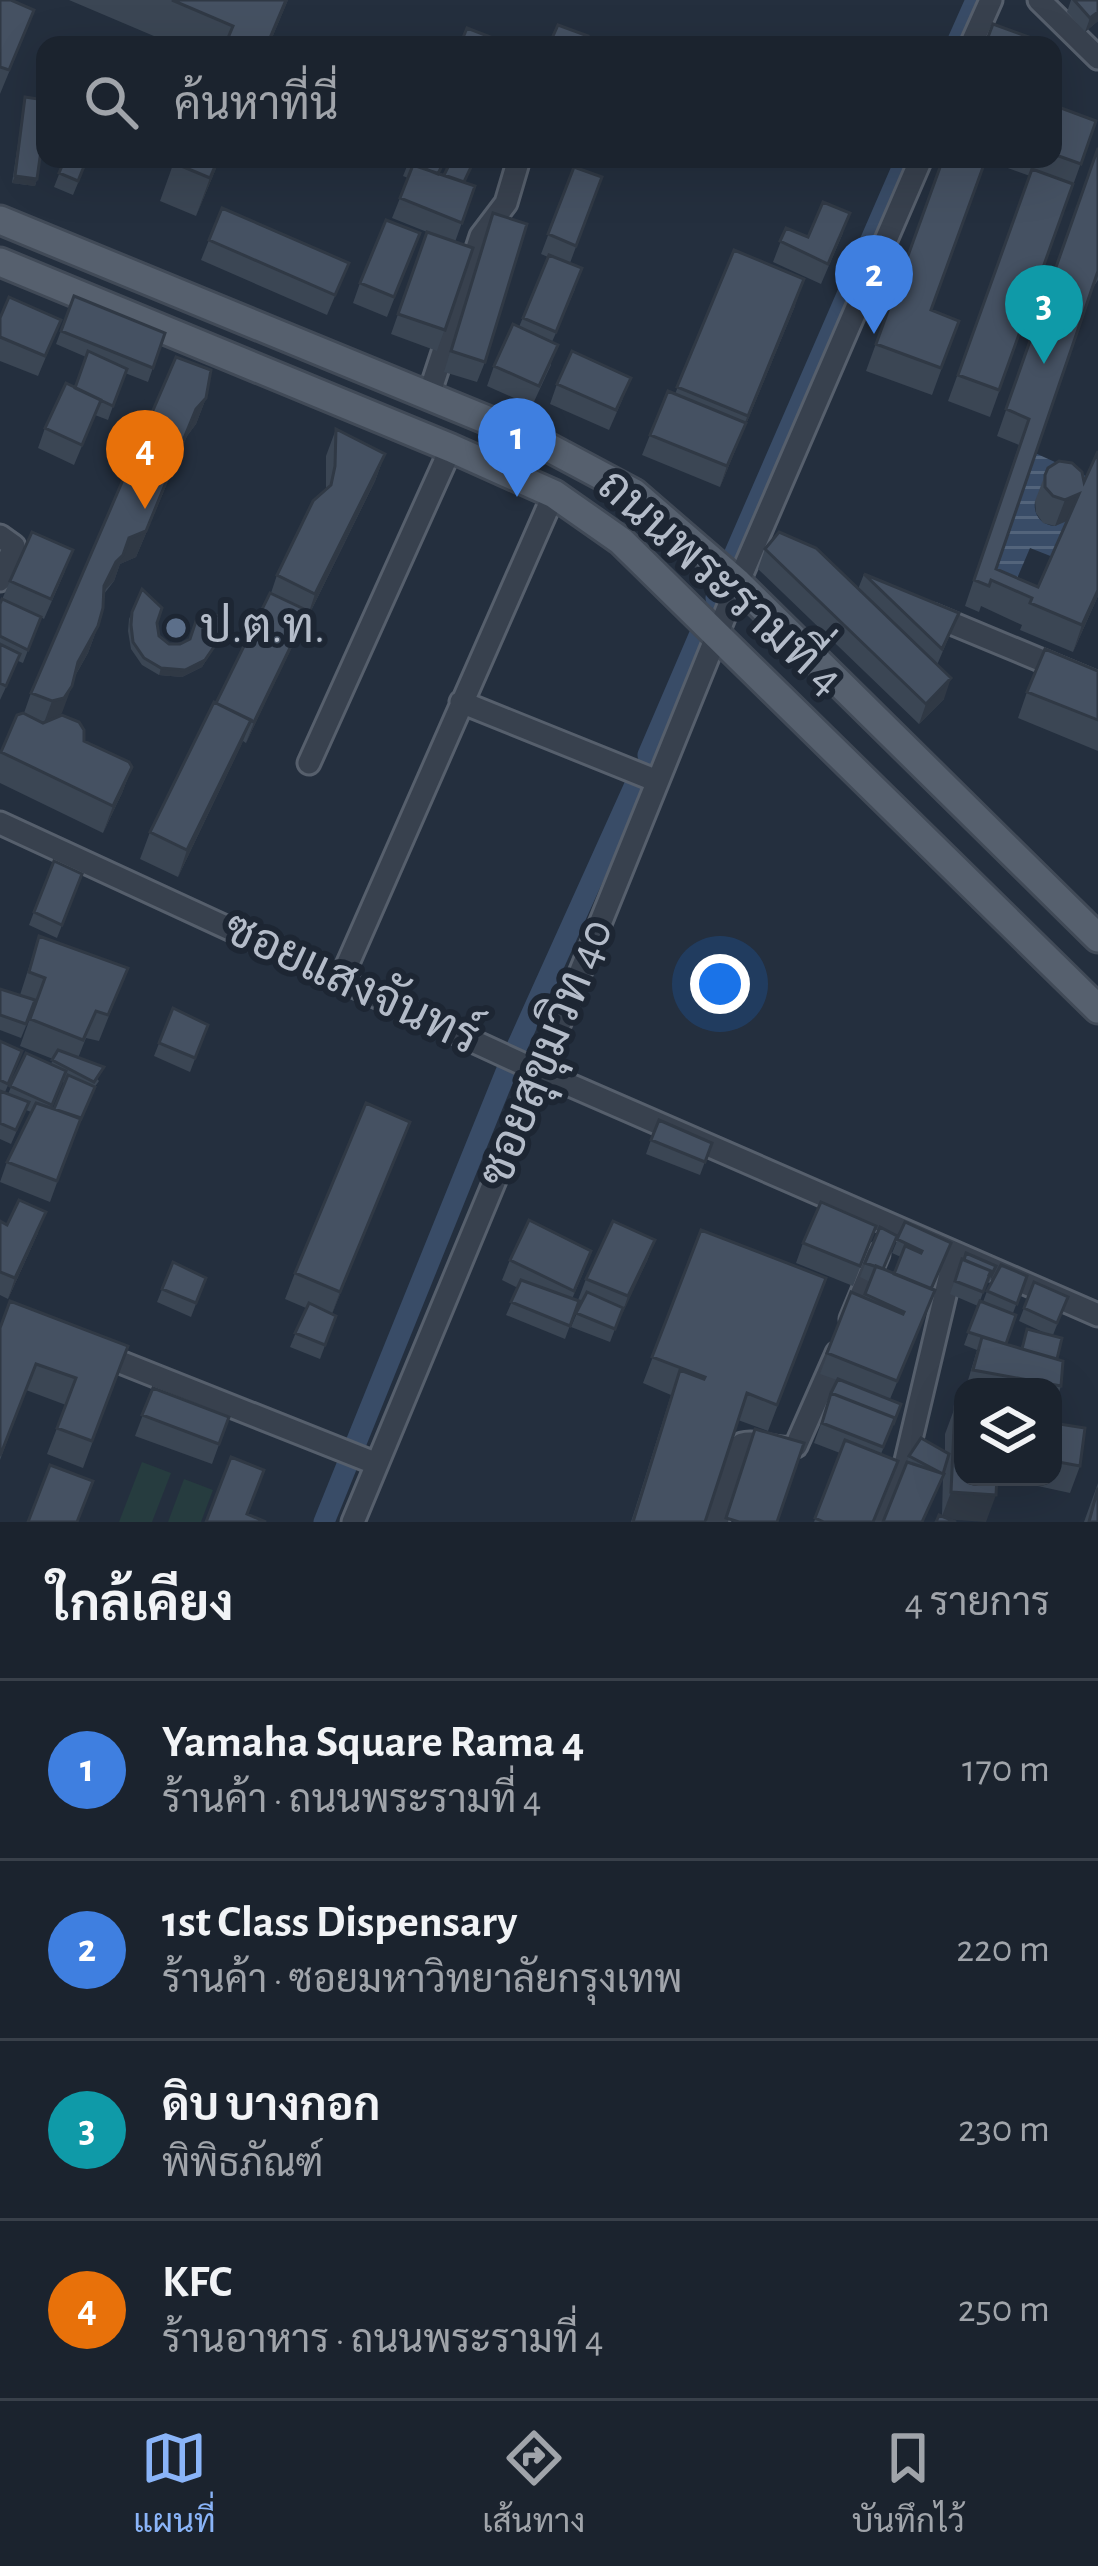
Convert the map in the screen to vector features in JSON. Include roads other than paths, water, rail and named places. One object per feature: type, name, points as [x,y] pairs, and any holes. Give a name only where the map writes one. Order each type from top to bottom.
[{"type":"main road","name":"ถนนพระรามที่ 4","points":[[0,220],[531,438],[634,493],[738,584],[1098,938]]},
{"type":"main road","name":"ถนนพระรามที่ 4","points":[[0,262],[554,494],[621,541],[718,633],[1098,1010]]},
{"type":"street","points":[[975,36],[991,0]]},
{"type":"street","points":[[1039,0],[1098,58]]},
{"type":"street","points":[[429,395],[482,236],[506,203],[516,168]]},
{"type":"street","name":"ซอยสุขุมวิท 40","points":[[353,1522],[371,1461],[540,1072],[738,584],[767,546],[917,168]]},
{"type":"street","points":[[309,763],[452,448]]},
{"type":"street","points":[[340,979],[554,494]]},
{"type":"street","points":[[0,536],[14,546],[0,580]]},
{"type":"street","points":[[920,610],[1098,684]]},
{"type":"street","points":[[460,702],[657,781]]},
{"type":"street","name":"ซอยแสงจันทร์","points":[[0,823],[540,1072],[1098,1315]]},
{"type":"street","points":[[717,1522],[742,1444],[788,1450],[799,1443],[891,1224]]},
{"type":"street","points":[[884,1522],[904,1469],[955,1252]]},
{"type":"street","points":[[85,1348],[371,1461]]},
{"type":"water","points":[[1035,453],[1088,477],[1073,512],[1035,501],[1037,515],[1046,524],[1055,526],[1071,517],[1053,557],[1030,548],[1006,604],[986,595]]},
{"type":"waterway","points":[[960,36],[976,0]]},
{"type":"waterway","points":[[731,562],[902,168]]},
{"type":"waterway","points":[[716,598],[717,594]]},
{"type":"waterway","points":[[648,755],[699,636]]},
{"type":"waterway","points":[[324,1522],[510,1062],[638,778]]},
{"type":"place","name":"1st Class Dispensary","points":[[874,334]]},
{"type":"place","name":"ดิบ บางกอก","points":[[1044,364]]},
{"type":"place","name":"Yamaha Square Rama 4","points":[[517,497]]},
{"type":"place","name":"KFC","points":[[145,509]]},
{"type":"place","name":"ป.ต.ท.","points":[[176,628]]}]
